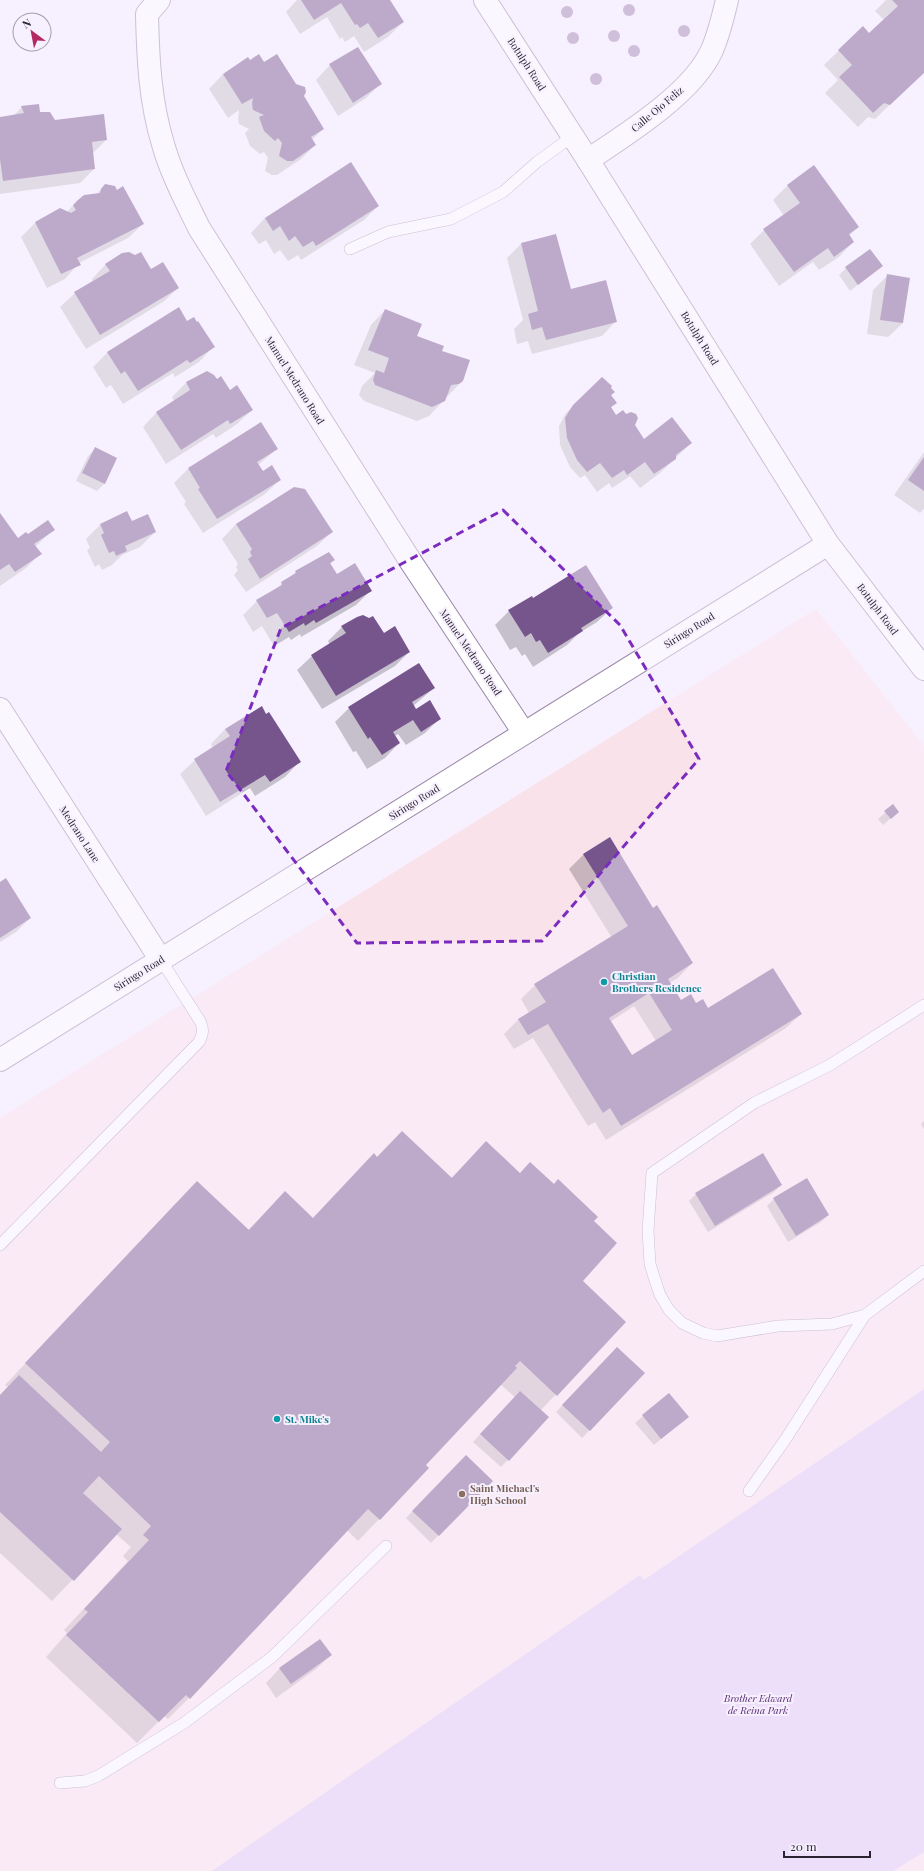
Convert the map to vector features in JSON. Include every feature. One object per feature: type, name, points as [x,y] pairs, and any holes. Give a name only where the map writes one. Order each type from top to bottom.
[{"type":"street","name":"Manuel Medrano Road","points":[[159,0],[147,14],[148,62],[153,104],[162,144],[178,186],[199,228],[368,496],[524,733]]},
{"type":"street","name":"Botulph Road","points":[[485,0],[573,136],[828,544],[924,669]]},
{"type":"street","name":"Calle Ojo Feliz","points":[[588,160],[635,128],[676,96],[712,51],[721,26],[727,0]]},
{"type":"street","name":"Siringo Road","points":[[0,1060],[828,544]]},
{"type":"street","name":"Medrano Lane","points":[[0,709],[161,960]]},
{"type":"lane","points":[[350,249],[388,232],[451,219],[503,192],[537,162],[573,136]]},
{"type":"lane","points":[[0,1244],[199,1042],[203,1028],[200,1021],[161,960]]},
{"type":"lane","points":[[865,1315],[832,1324],[778,1326],[717,1336],[702,1333],[682,1323],[670,1310],[660,1295],[650,1264],[648,1231],[652,1173],[754,1103],[830,1065],[924,1005]]},
{"type":"lane","points":[[749,1491],[785,1440],[865,1315],[924,1271]]},
{"type":"lane","points":[[60,1783],[85,1781],[98,1776],[184,1723],[272,1657],[386,1546]]},
{"type":"highlighted area","points":[[503,510],[620,625],[699,759],[542,941],[357,943],[226,771],[281,628]]},
{"type":"shaded area","name":"Saint Michael's High School","points":[[816,609],[924,746],[924,1871],[0,1871],[0,1118]]},
{"type":"green space","name":"Brother Edward de Reina Park","points":[[924,1389],[924,1852],[893,1871],[212,1871],[640,1575],[644,1580]]},
{"type":"building","points":[[301,0],[390,0],[404,22],[378,38],[368,23],[360,28],[357,24],[355,25],[341,3],[314,20]]},
{"type":"building","points":[[892,0],[924,0],[924,73],[890,105],[884,103],[873,113],[839,77],[852,65],[838,50],[863,26],[869,33],[898,6]]},
{"type":"building","points":[[358,47],[382,84],[353,103],[329,64]]},
{"type":"building","points":[[259,54],[264,62],[277,54],[296,84],[305,87],[306,92],[304,96],[324,129],[311,137],[316,145],[293,161],[287,161],[279,156],[282,143],[278,138],[275,141],[264,131],[259,117],[264,115],[253,110],[253,98],[242,104],[223,74],[248,57],[250,60]]},
{"type":"building","points":[[39,104],[40,112],[50,112],[55,120],[104,114],[107,140],[92,142],[95,169],[3,181],[0,159],[0,117],[24,113],[21,106]]},
{"type":"building","points":[[351,162],[379,206],[316,246],[313,241],[303,247],[295,236],[289,241],[280,226],[273,231],[265,218]]},
{"type":"building","points":[[814,165],[859,227],[849,234],[854,242],[834,257],[828,248],[794,272],[763,229],[800,203],[787,185]]},
{"type":"building","points":[[105,184],[115,186],[117,190],[123,186],[144,224],[77,258],[81,265],[61,274],[35,222],[60,208],[71,213],[76,210],[73,205],[78,200],[84,195],[100,193]]},
{"type":"building","points":[[556,234],[571,289],[606,280],[617,322],[546,340],[542,327],[532,330],[528,314],[538,311],[521,243]]},
{"type":"building","points":[[870,249],[883,266],[858,285],[845,267]]},
{"type":"building","points":[[129,252],[135,255],[141,252],[151,269],[163,262],[179,288],[100,335],[74,292],[110,271],[105,264],[122,253]]},
{"type":"building","points":[[887,274],[910,278],[903,323],[880,320]]},
{"type":"building","points":[[179,307],[187,321],[194,317],[197,322],[198,321],[215,347],[190,363],[187,360],[138,391],[125,371],[121,374],[107,352]]},
{"type":"building","points":[[385,309],[422,324],[417,336],[444,346],[442,351],[470,360],[463,381],[459,384],[451,385],[445,401],[432,407],[375,385],[373,380],[376,370],[384,373],[389,358],[368,350]]},
{"type":"building","points":[[207,371],[214,375],[217,379],[221,376],[230,390],[237,385],[253,410],[230,424],[228,420],[181,450],[156,412],[190,390],[186,382]]},
{"type":"building","points":[[602,377],[612,386],[611,388],[615,392],[611,395],[617,403],[611,407],[616,415],[623,410],[626,414],[631,412],[636,414],[638,418],[635,425],[644,439],[672,417],[692,443],[676,455],[676,459],[654,474],[645,462],[627,475],[624,470],[612,478],[600,463],[587,472],[577,460],[567,438],[565,418],[573,405]]},
{"type":"building","points":[[261,422],[278,449],[257,462],[263,471],[272,465],[281,480],[217,519],[198,489],[200,488],[188,468]]},
{"type":"building","points":[[95,447],[117,458],[105,484],[82,473]]},
{"type":"building","points":[[924,457],[924,491],[908,480]]},
{"type":"building","points":[[294,487],[305,489],[333,532],[260,579],[248,559],[252,556],[250,552],[252,549],[236,524]]},
{"type":"building","points":[[127,511],[132,521],[148,514],[156,532],[125,546],[127,551],[116,556],[114,551],[109,553],[101,535],[104,533],[100,524]]},
{"type":"building","points":[[0,513],[18,538],[26,532],[28,534],[48,520],[55,530],[34,544],[42,554],[15,572],[9,564],[0,570]]},
{"type":"building","points":[[329,552],[335,560],[330,563],[337,574],[355,563],[372,591],[316,623],[314,620],[305,626],[304,623],[289,632],[277,613],[267,618],[256,600],[282,585],[281,582],[296,573],[295,571]]},
{"type":"building","points":[[586,565],[613,608],[581,628],[583,631],[548,653],[540,640],[536,642],[531,633],[525,637],[508,610],[532,596],[533,598]]},
{"type":"building","points":[[363,615],[369,618],[373,616],[384,633],[395,626],[410,652],[336,696],[311,655],[346,633],[341,626]]},
{"type":"building","points":[[419,663],[435,688],[412,702],[416,709],[430,700],[441,719],[421,732],[413,720],[393,732],[400,743],[382,755],[370,737],[368,739],[348,707]]},
{"type":"building","points":[[262,706],[266,714],[269,712],[301,762],[270,782],[265,775],[220,802],[194,759],[230,736],[225,729]]},
{"type":"building","points":[[893,804],[899,812],[891,819],[884,811]]},
{"type":"building","name":"Christian Brothers Residence","points":[[610,837],[653,908],[657,905],[693,963],[668,979],[681,1000],[691,994],[696,1003],[703,999],[708,1008],[773,968],[802,1014],[621,1126],[610,1108],[603,1113],[548,1024],[528,1035],[518,1019],[546,1002],[534,984],[628,926],[583,854]],"holes":[[[649,993],[672,1030],[632,1055],[609,1018]]]},
{"type":"building","points":[[6,878],[31,918],[0,938],[0,882]]},
{"type":"building","name":"St. Mike's","points":[[402,1131],[452,1178],[486,1141],[520,1173],[530,1162],[554,1184],[558,1179],[598,1217],[594,1221],[617,1243],[583,1281],[626,1322],[557,1396],[520,1361],[515,1366],[517,1368],[426,1465],[429,1468],[380,1520],[368,1509],[190,1699],[186,1695],[159,1722],[66,1635],[88,1612],[84,1609],[149,1540],[143,1535],[151,1526],[99,1476],[83,1493],[122,1529],[74,1581],[0,1512],[0,1395],[19,1375],[101,1452],[110,1442],[25,1363],[197,1181],[249,1230],[285,1191],[313,1218],[374,1153],[377,1157]]},
{"type":"building","points":[[763,1153],[782,1185],[715,1226],[695,1193]]},
{"type":"building","points":[[807,1178],[829,1215],[796,1236],[773,1198]]},
{"type":"building","points":[[617,1347],[645,1373],[590,1431],[562,1405]]},
{"type":"building","points":[[520,1391],[549,1417],[509,1461],[480,1434]]},
{"type":"building","points":[[669,1393],[689,1417],[661,1439],[642,1415]]},
{"type":"building","points":[[466,1455],[493,1481],[439,1536],[412,1511]]},
{"type":"building","points":[[320,1639],[332,1655],[291,1684],[279,1668]]},
{"type":"place","name":"Christian Brothers Residence","points":[[604,982]]},
{"type":"place","name":"St. Mike's","points":[[277,1419]]},
{"type":"place","name":"Saint Michael's High School","points":[[462,1494]]}]
